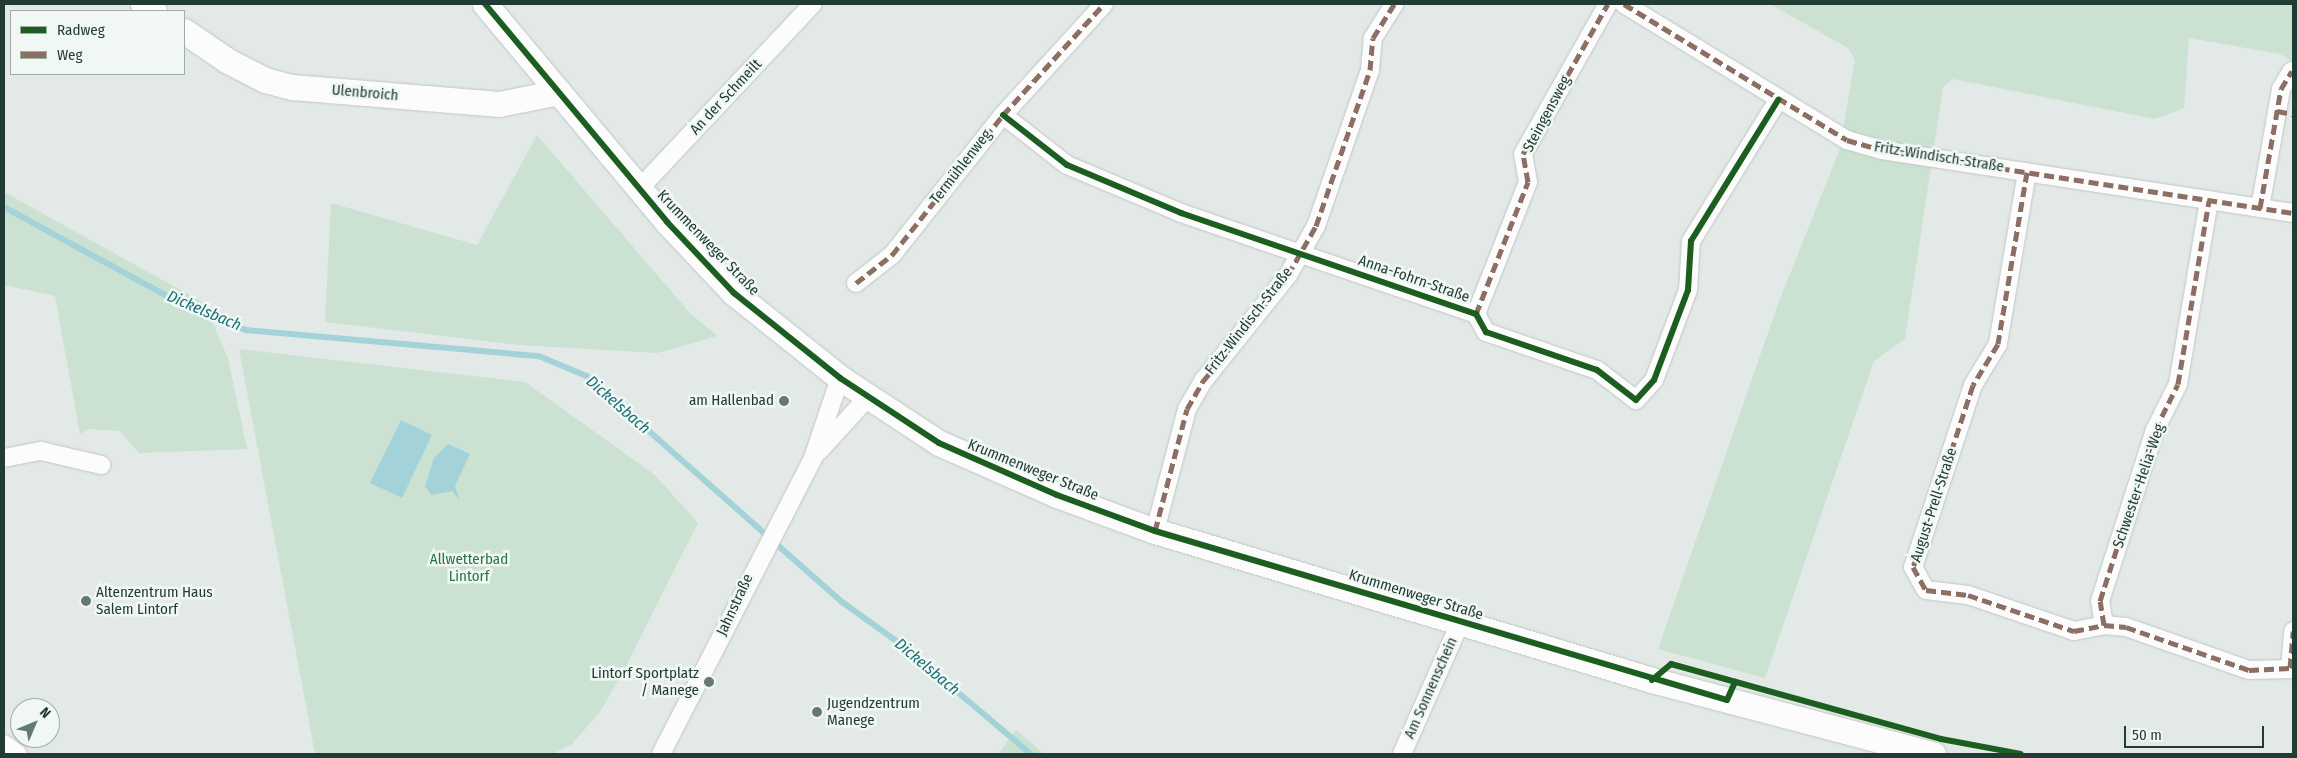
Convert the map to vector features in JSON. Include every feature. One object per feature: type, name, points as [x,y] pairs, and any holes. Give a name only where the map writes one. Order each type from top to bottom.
[{"type":"main road","name":"Krummenweger Straße","points":[[485,4],[639,189],[734,293],[840,378],[939,443],[984,465],[1155,530],[1652,680],[1933,754]]},
{"type":"main road","name":"Ulenbroich","points":[[185,32],[235,65],[265,80],[292,87],[499,104],[559,92]]},
{"type":"street","name":"An der Schmeilt","points":[[639,189],[813,4]]},
{"type":"street","name":"Termühlenweg","points":[[856,283],[892,255],[1003,115],[1104,4]]},
{"type":"street","name":"Fritz-Windisch-Straße","points":[[1155,530],[1187,409],[1300,252],[1316,226],[1370,70],[1373,38],[1394,4]]},
{"type":"street","name":"Steingensweg","points":[[1476,314],[1528,182],[1523,154],[1608,4]]},
{"type":"street","name":"Fritz-Windisch-Straße","points":[[1624,4],[1778,100],[1847,140],[1881,150],[2293,213]]},
{"type":"street","points":[[2260,208],[2285,112],[2281,89],[2292,71]]},
{"type":"street","name":"Anna-Fohrn-Straße","points":[[1003,115],[1067,165],[1180,213],[1300,252],[1476,314],[1486,332],[1597,370],[1636,400],[1654,380],[1688,290],[1692,241],[1778,100]]},
{"type":"street","name":"August-Prell-Straße","points":[[2027,172],[1998,344],[1973,385],[1913,567],[1926,590],[1968,595],[2074,631],[2104,625],[2126,627],[2249,670],[2292,668]]},
{"type":"street","name":"Schwester-Helia-Weg","points":[[2104,625],[2100,601],[2155,430],[2178,384],[2209,201]]},
{"type":"street","name":"Jahnstraße","points":[[661,754],[757,560],[813,458],[840,378]]},
{"type":"street","name":"Jahnstraße","points":[[813,458],[868,397]]},
{"type":"street","points":[[4,458],[41,451],[100,465]]},
{"type":"street","name":"Am Sonnenschein","points":[[1402,754],[1461,621]]},
{"type":"street","points":[[2292,668],[2293,631]]},
{"type":"street","points":[[4,744],[18,754]]},
{"type":"green space","points":[[1770,4],[2293,4],[2293,62],[2280,54],[2189,38],[2184,108],[2155,119],[1953,79],[1943,87],[1905,339],[1874,361],[1765,678],[1658,649],[1778,304],[1839,151],[1855,60],[1848,48]]},
{"type":"green space","points":[[537,135],[690,313],[717,336],[657,353],[519,345],[325,322],[331,203],[477,245]]},
{"type":"green space","points":[[4,192],[204,303],[228,358],[247,449],[139,453],[120,431],[88,429],[80,434],[55,296],[4,285]]},
{"type":"green space","name":"Allwetterbad Lintorf","points":[[239,349],[525,382],[655,475],[698,523],[624,670],[600,712],[572,744],[553,754],[315,754]]},
{"type":"green space","points":[[1016,730],[1044,754],[998,754]]},
{"type":"water","points":[[401,420],[432,435],[402,498],[370,483]]},
{"type":"water","points":[[448,444],[470,454],[455,486],[460,501],[452,491],[431,495],[425,486],[434,458]]},
{"type":"waterway","name":"Dickelsbach","points":[[4,207],[189,308],[246,330],[539,356],[587,376],[841,601],[901,644],[1031,754]]},
{"type":"marked path","points":[[856,283],[892,255],[1003,115],[1104,4]]},
{"type":"marked path","points":[[1155,531],[1187,409],[1204,380],[1288,275],[1316,226],[1370,70],[1373,38],[1394,4]]},
{"type":"marked path","points":[[1476,314],[1528,182],[1523,154],[1608,4]]},
{"type":"marked path","points":[[1624,4],[1847,140],[1881,150],[2293,213]]},
{"type":"marked path","points":[[2260,208],[2281,89],[2292,71]]},
{"type":"marked path","points":[[2277,111],[2293,114]]},
{"type":"marked path","points":[[2027,172],[1998,344],[1973,385],[1913,567],[1926,590],[1968,595],[2074,631],[2104,625],[2126,627],[2249,670],[2290,668],[2293,631]]},
{"type":"marked path","points":[[2104,625],[2100,601],[2155,430],[2178,384],[2209,201]]},
{"type":"cycle path","points":[[485,4],[667,222],[734,293],[840,378],[939,443],[1057,495],[1155,531],[1727,700],[1735,682]]},
{"type":"cycle path","points":[[1003,115],[1067,165],[1181,213],[1476,314],[1486,332],[1597,370],[1636,400],[1654,380],[1688,290],[1691,241],[1778,100]]},
{"type":"cycle path","points":[[1652,680],[1671,664],[1941,739],[2021,754]]},
{"type":"place","name":"am Hallenbad","points":[[784,401]]},
{"type":"place","name":"Altenzentrum Haus Salem Lintorf","points":[[86,601]]},
{"type":"place","name":"Lintorf Sportplatz / Manege","points":[[709,682]]},
{"type":"place","name":"Jugendzentrum Manege","points":[[817,712]]}]
